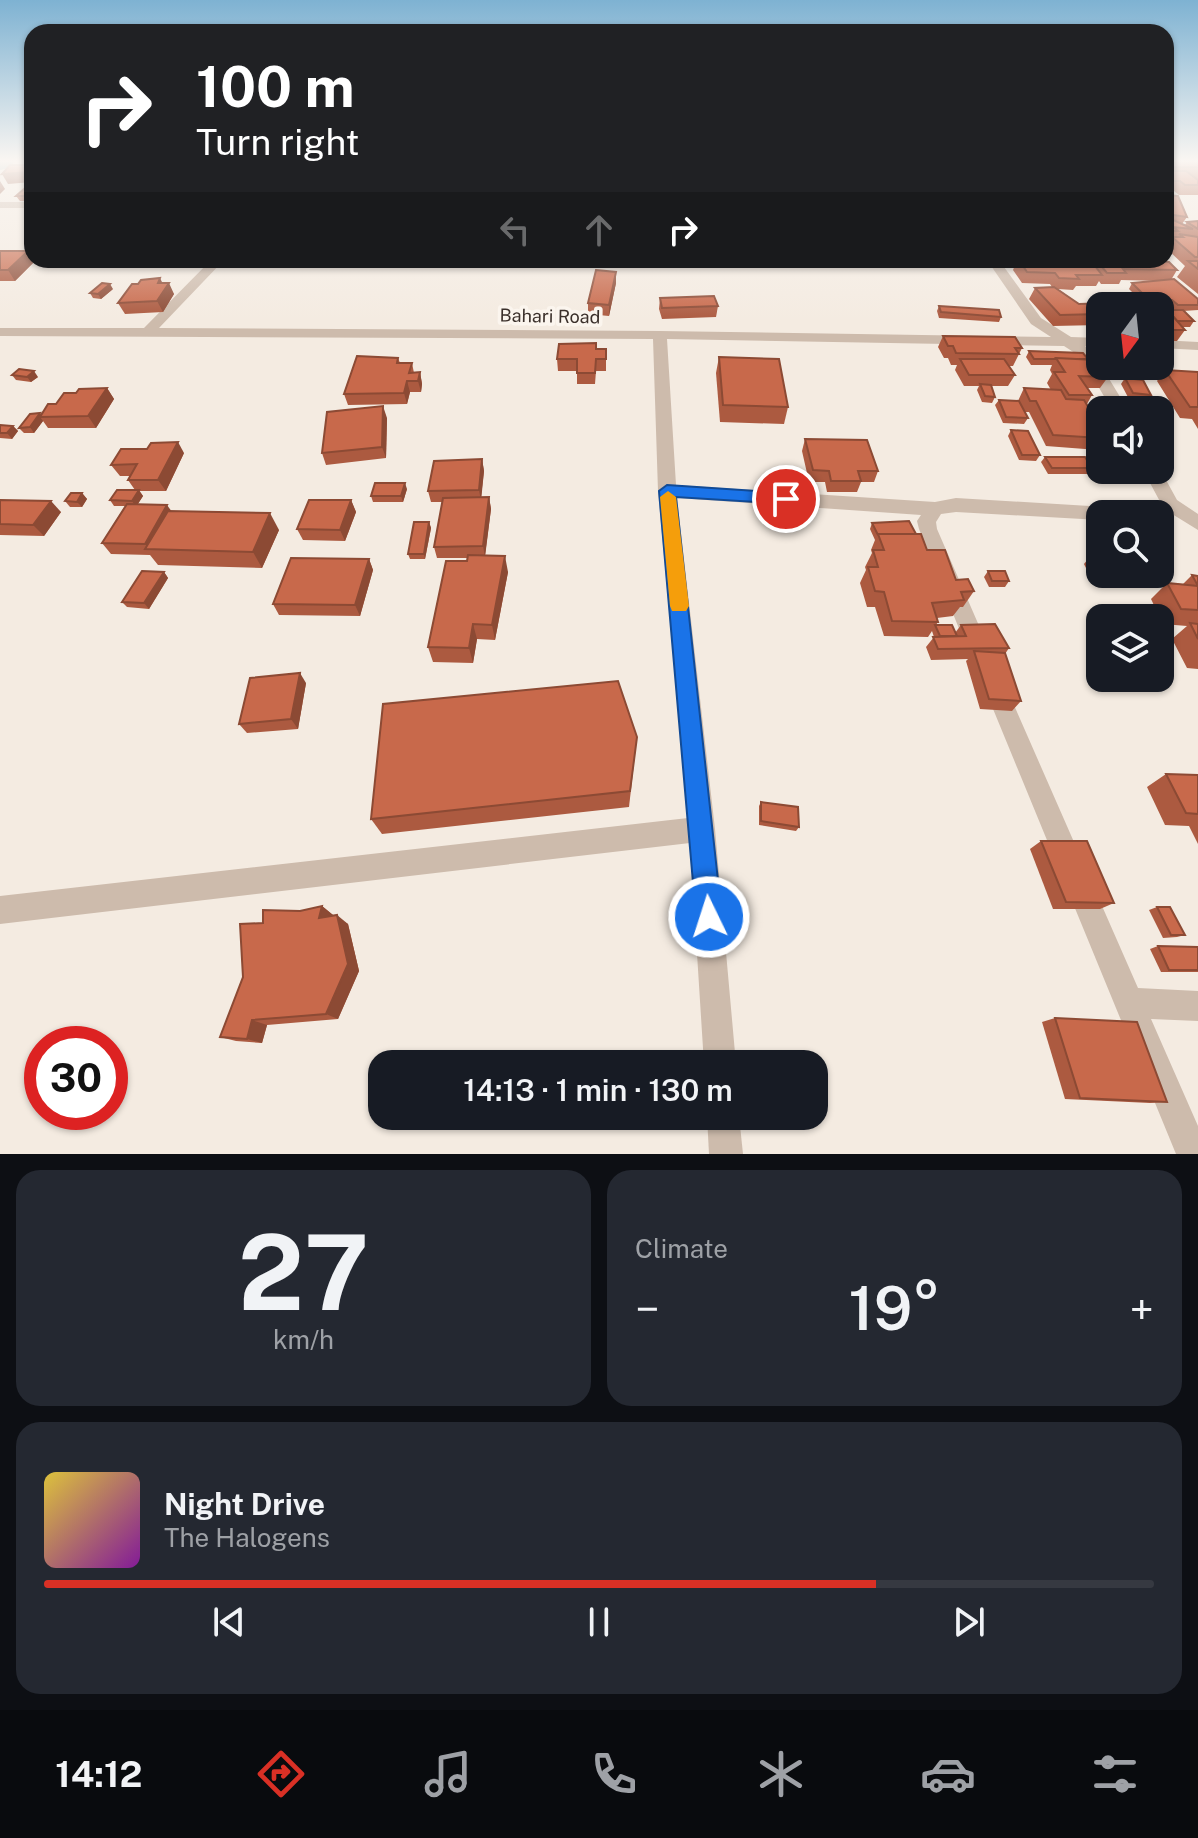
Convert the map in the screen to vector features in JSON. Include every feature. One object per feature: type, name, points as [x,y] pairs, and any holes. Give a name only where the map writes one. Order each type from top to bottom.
[{"type":"street","points":[[149,331],[210,268]]},
{"type":"street","points":[[999,268],[1036,321],[1087,354],[1112,396]]},
{"type":"street","name":"Bahari Road","points":[[0,332],[660,335],[1086,342]]},
{"type":"street","points":[[660,335],[667,491],[702,829],[719,1050]]},
{"type":"street","points":[[1174,345],[1198,346]]},
{"type":"street","points":[[1159,484],[1170,504],[1196,520]]},
{"type":"street","points":[[667,491],[935,509],[956,505],[1086,513]]},
{"type":"street","points":[[935,509],[926,521],[928,529],[1193,1154]]},
{"type":"street","points":[[1174,518],[1196,520]]},
{"type":"street","points":[[1,913],[702,829]]},
{"type":"street","points":[[1130,1003],[1198,1006]]},
{"type":"street","points":[[724,1130],[726,1154]]},
{"type":"building","points":[[1174,220],[1193,229],[1174,227]]},
{"type":"building","points":[[1198,221],[1198,229],[1187,222]]},
{"type":"building","points":[[1179,234],[1198,237],[1198,257],[1174,239],[1183,237]]},
{"type":"building","points":[[0,251],[24,251],[24,255],[8,270],[0,270]]},
{"type":"building","points":[[1174,267],[1177,270],[1123,269],[1126,273],[1107,273],[1103,268]]},
{"type":"building","points":[[1024,268],[1096,268],[1102,275],[1076,275],[1079,279],[1059,278],[1055,273],[1027,272]]},
{"type":"building","points":[[596,270],[616,272],[609,305],[588,303]]},
{"type":"building","points":[[160,278],[158,283],[169,283],[157,301],[118,303],[132,284]]},
{"type":"building","points":[[1174,279],[1198,299],[1198,305],[1178,305],[1174,302],[1174,292],[1141,292],[1132,283]]},
{"type":"building","points":[[102,283],[110,284],[98,294],[90,293]]},
{"type":"building","points":[[1054,287],[1079,304],[1086,304],[1086,314],[1060,315],[1035,288]]},
{"type":"building","points":[[714,296],[718,306],[662,308],[660,298]]},
{"type":"building","points":[[939,306],[999,310],[1001,317],[941,312]]},
{"type":"building","points":[[1174,310],[1183,310],[1194,321],[1177,321]]},
{"type":"building","points":[[1174,317],[1185,330],[1174,330]]},
{"type":"building","points":[[943,336],[1015,337],[1022,348],[1015,348],[1019,354],[956,353]]},
{"type":"building","points":[[596,343],[596,349],[606,349],[606,359],[596,359],[595,373],[577,373],[577,359],[557,359],[559,344]]},
{"type":"building","points":[[1029,351],[1083,353],[1086,357],[1086,359],[1034,359]]},
{"type":"building","points":[[357,356],[398,358],[397,363],[412,363],[409,373],[420,372],[418,381],[407,381],[404,393],[344,394]]},
{"type":"building","points":[[719,357],[779,359],[788,407],[723,405]]},
{"type":"building","points":[[1056,358],[1086,360],[1086,376],[1079,376],[1092,395],[1069,395],[1054,372],[1065,372]]},
{"type":"building","points":[[960,359],[1004,359],[1015,375],[969,375]]},
{"type":"building","points":[[19,369],[34,371],[27,377],[12,375]]},
{"type":"building","points":[[1174,371],[1198,372],[1198,407],[1190,407],[1172,380]]},
{"type":"building","points":[[1126,380],[1143,380],[1151,395],[1133,393]]},
{"type":"building","points":[[980,384],[991,385],[995,397],[985,396]]},
{"type":"building","points":[[107,388],[88,416],[40,417],[48,404],[56,404],[64,393]]},
{"type":"building","points":[[1024,388],[1061,390],[1066,399],[1084,400],[1086,437],[1053,435],[1036,401],[1030,401]]},
{"type":"building","points":[[999,400],[1019,401],[1028,418],[1006,417]]},
{"type":"building","points":[[383,406],[382,447],[322,453],[327,412]]},
{"type":"building","points":[[40,413],[30,427],[19,428],[30,414]]},
{"type":"building","points":[[0,425],[13,426],[7,433],[0,433]]},
{"type":"building","points":[[1011,430],[1028,431],[1040,455],[1022,455]]},
{"type":"building","points":[[805,439],[867,440],[878,471],[858,471],[861,481],[831,481],[829,471],[813,470]]},
{"type":"building","points":[[178,442],[158,480],[128,480],[137,464],[111,465],[121,449],[147,449],[151,443]]},
{"type":"building","points":[[1045,457],[1086,459],[1086,468],[1052,468]]},
{"type":"building","points":[[482,459],[479,490],[428,491],[434,461]]},
{"type":"building","points":[[375,483],[405,483],[401,496],[371,496]]},
{"type":"building","points":[[117,490],[139,490],[132,501],[110,500]]},
{"type":"building","points":[[71,493],[82,493],[77,502],[65,501]]},
{"type":"building","points":[[489,497],[483,546],[434,547],[443,498]]},
{"type":"building","points":[[0,500],[51,501],[33,525],[0,524]]},
{"type":"building","points":[[309,500],[351,500],[340,530],[297,529]]},
{"type":"building","points":[[127,504],[167,505],[145,544],[102,543]]},
{"type":"building","points":[[168,511],[270,513],[253,552],[145,549]]},
{"type":"building","points":[[909,521],[916,534],[878,535],[872,523]]},
{"type":"building","points":[[414,522],[429,522],[424,554],[408,554]]},
{"type":"building","points":[[878,534],[921,534],[927,550],[945,550],[956,580],[968,579],[974,591],[961,592],[964,600],[932,603],[938,622],[892,621],[884,592],[875,591],[868,567],[878,567],[873,550],[884,550]]},
{"type":"building","points":[[468,555],[505,556],[492,625],[473,624],[469,648],[428,647],[446,561],[467,561]]},
{"type":"building","points":[[291,558],[369,559],[355,605],[273,604]]},
{"type":"building","points":[[142,571],[164,572],[144,603],[122,602]]},
{"type":"building","points":[[988,571],[1005,571],[1009,581],[992,581]]},
{"type":"building","points":[[1174,584],[1198,586],[1198,610],[1181,609],[1170,588],[1174,588]]},
{"type":"building","points":[[1190,623],[1198,624],[1198,639]]},
{"type":"building","points":[[995,624],[1009,648],[938,649],[933,637],[966,636],[961,625]]},
{"type":"building","points":[[935,625],[952,625],[957,636],[940,636]]},
{"type":"building","points":[[974,651],[1005,653],[1021,701],[989,699]]},
{"type":"building","points":[[300,673],[291,719],[239,724],[250,678]]},
{"type":"building","points":[[618,681],[637,737],[630,791],[371,819],[383,704]]},
{"type":"building","points":[[1166,774],[1198,775],[1198,814],[1186,813]]},
{"type":"building","points":[[761,802],[798,807],[799,827],[761,821]]},
{"type":"building","points":[[1041,841],[1087,841],[1114,903],[1066,902]]},
{"type":"building","points":[[322,906],[319,918],[337,915],[348,964],[326,1014],[252,1020],[247,1039],[220,1037],[243,977],[240,924],[263,923],[263,910],[300,911]]},
{"type":"building","points":[[1157,907],[1170,907],[1185,935],[1171,935]]},
{"type":"building","points":[[1158,946],[1198,947],[1198,970],[1169,970]]},
{"type":"building","points":[[1055,1018],[1137,1022],[1167,1102],[1080,1098]]},
{"type":"slow traffic","points":[[668,497],[679,606]]},
{"type":"route","points":[[709,917],[667,491],[786,499]]}]
